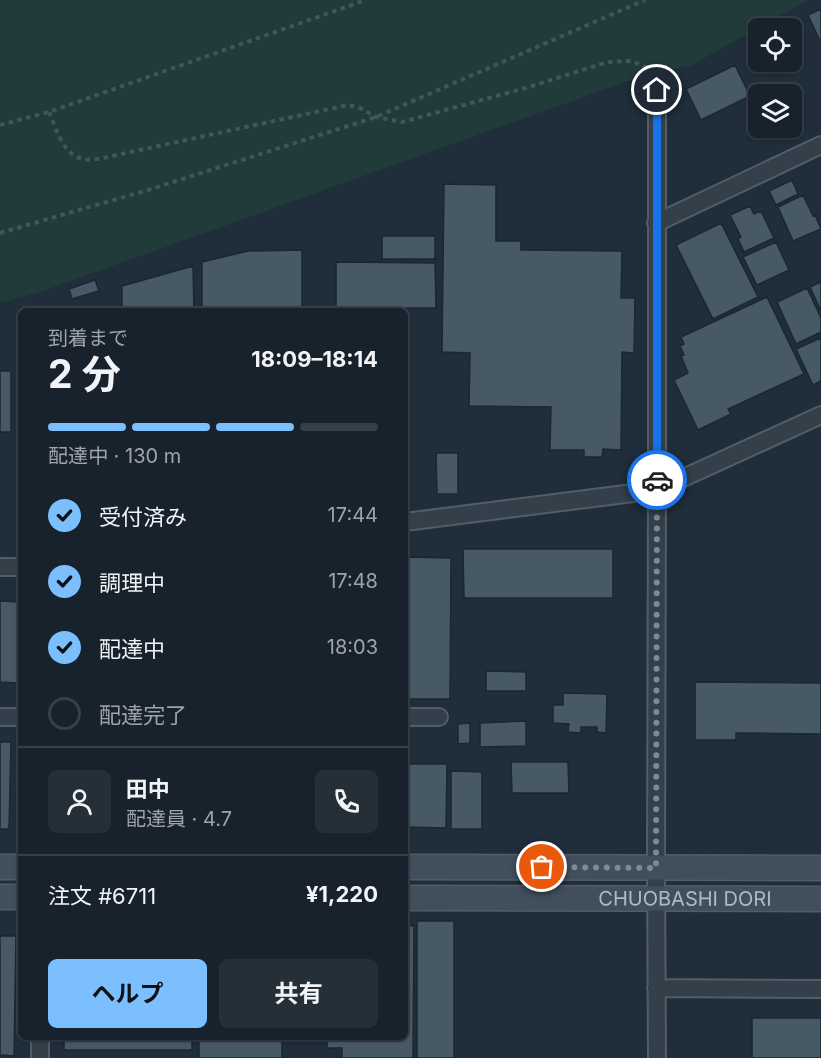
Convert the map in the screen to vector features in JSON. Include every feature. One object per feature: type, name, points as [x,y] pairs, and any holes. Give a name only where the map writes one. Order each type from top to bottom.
[{"type":"main road","points":[[0,867],[18,867]]},
{"type":"main road","name":"CHUOBASHI DORI","points":[[408,867],[821,868]]},
{"type":"main road","points":[[0,897],[18,897]]},
{"type":"main road","name":"CHUOBASHI DORI","points":[[408,898],[821,899]]},
{"type":"street","points":[[657,90],[657,1058]]},
{"type":"street","points":[[656,223],[821,145]]},
{"type":"street","points":[[408,522],[657,490],[821,415]]},
{"type":"street","points":[[0,567],[18,567]]},
{"type":"street","points":[[0,717],[18,717]]},
{"type":"street","points":[[408,717],[439,717]]},
{"type":"street","points":[[656,988],[821,989]]},
{"type":"street","points":[[40,1040],[40,1058]]},
{"type":"path","points":[[0,125],[49,112],[366,0]]},
{"type":"path","points":[[0,232],[148,190],[376,117],[645,0]]},
{"type":"path","points":[[49,112],[63,143],[71,153],[83,159],[104,158],[348,105],[360,108],[376,117],[402,122],[522,89],[608,62],[632,61],[645,67],[657,90]]},
{"type":"green space","points":[[0,0],[808,0],[776,18],[748,18],[748,34],[690,66],[639,77],[37,293],[0,303]]},
{"type":"building","points":[[821,9],[821,43],[808,15]]},
{"type":"building","points":[[735,65],[748,92],[748,97],[701,120],[686,89]]},
{"type":"building","points":[[792,180],[798,194],[776,205],[769,191]]},
{"type":"building","points":[[444,184],[496,185],[496,241],[521,241],[521,250],[622,251],[621,298],[635,298],[634,353],[622,352],[621,450],[603,449],[602,457],[584,457],[584,450],[550,450],[551,407],[469,406],[470,353],[442,352]]},
{"type":"building","points":[[803,195],[821,229],[793,241],[778,207]]},
{"type":"building","points":[[750,206],[754,214],[761,211],[774,238],[744,252],[738,239],[741,237],[730,215]]},
{"type":"building","points":[[721,223],[758,297],[713,319],[676,245]]},
{"type":"building","points":[[382,236],[435,236],[435,259],[382,259]]},
{"type":"building","points":[[776,242],[789,270],[757,285],[743,257]]},
{"type":"building","points":[[302,250],[302,308],[202,308],[202,262],[248,251]]},
{"type":"building","points":[[336,262],[435,263],[436,308],[336,308]]},
{"type":"building","points":[[193,266],[194,308],[122,308],[122,286]]},
{"type":"building","points":[[95,280],[99,291],[72,299],[69,289]]},
{"type":"building","points":[[821,282],[821,311],[810,287]]},
{"type":"building","points":[[807,288],[821,318],[821,332],[796,344],[777,302]]},
{"type":"building","points":[[767,297],[804,374],[728,409],[731,414],[698,430],[674,380],[688,373],[681,356],[684,355],[680,346],[684,344],[681,337]]},
{"type":"building","points":[[821,338],[821,381],[813,385],[796,349]]},
{"type":"building","points":[[0,371],[11,371],[11,432],[0,432]]},
{"type":"building","points":[[436,453],[458,453],[458,494],[437,494]]},
{"type":"building","points":[[463,549],[613,549],[613,598],[464,598]]},
{"type":"building","points":[[408,557],[451,558],[450,699],[408,699]]},
{"type":"building","points":[[0,601],[18,602],[18,683],[0,682]]},
{"type":"building","points":[[486,671],[526,672],[526,691],[486,691]]},
{"type":"building","points":[[695,682],[821,683],[821,734],[736,733],[736,740],[695,740]]},
{"type":"building","points":[[563,693],[607,694],[606,733],[597,732],[597,727],[581,727],[581,733],[568,732],[569,724],[553,723],[553,705],[563,705]]},
{"type":"building","points":[[526,721],[526,746],[480,747],[480,723]]},
{"type":"building","points":[[470,723],[470,743],[458,744],[458,724]]},
{"type":"building","points":[[0,742],[11,742],[9,829],[0,829]]},
{"type":"building","points":[[511,762],[568,762],[569,793],[512,793]]},
{"type":"building","points":[[408,764],[447,764],[446,828],[408,827]]},
{"type":"building","points":[[451,771],[482,772],[482,829],[451,829]]},
{"type":"building","points":[[417,921],[454,921],[454,1058],[417,1058]]},
{"type":"building","points":[[408,926],[414,926],[413,1058],[342,1058],[342,1048],[327,1048],[327,1040],[408,1040]]},
{"type":"building","points":[[0,936],[16,936],[14,1056],[0,1055]]},
{"type":"building","points":[[752,1018],[821,1018],[821,1058],[752,1058]]},
{"type":"building","points":[[64,1040],[192,1040],[192,1050],[64,1050]]},
{"type":"building","points":[[199,1040],[282,1040],[282,1058],[199,1058]]},
{"type":"way so far","points":[[542,867],[656,868],[657,480]]},
{"type":"route","points":[[657,90],[657,480]]}]
